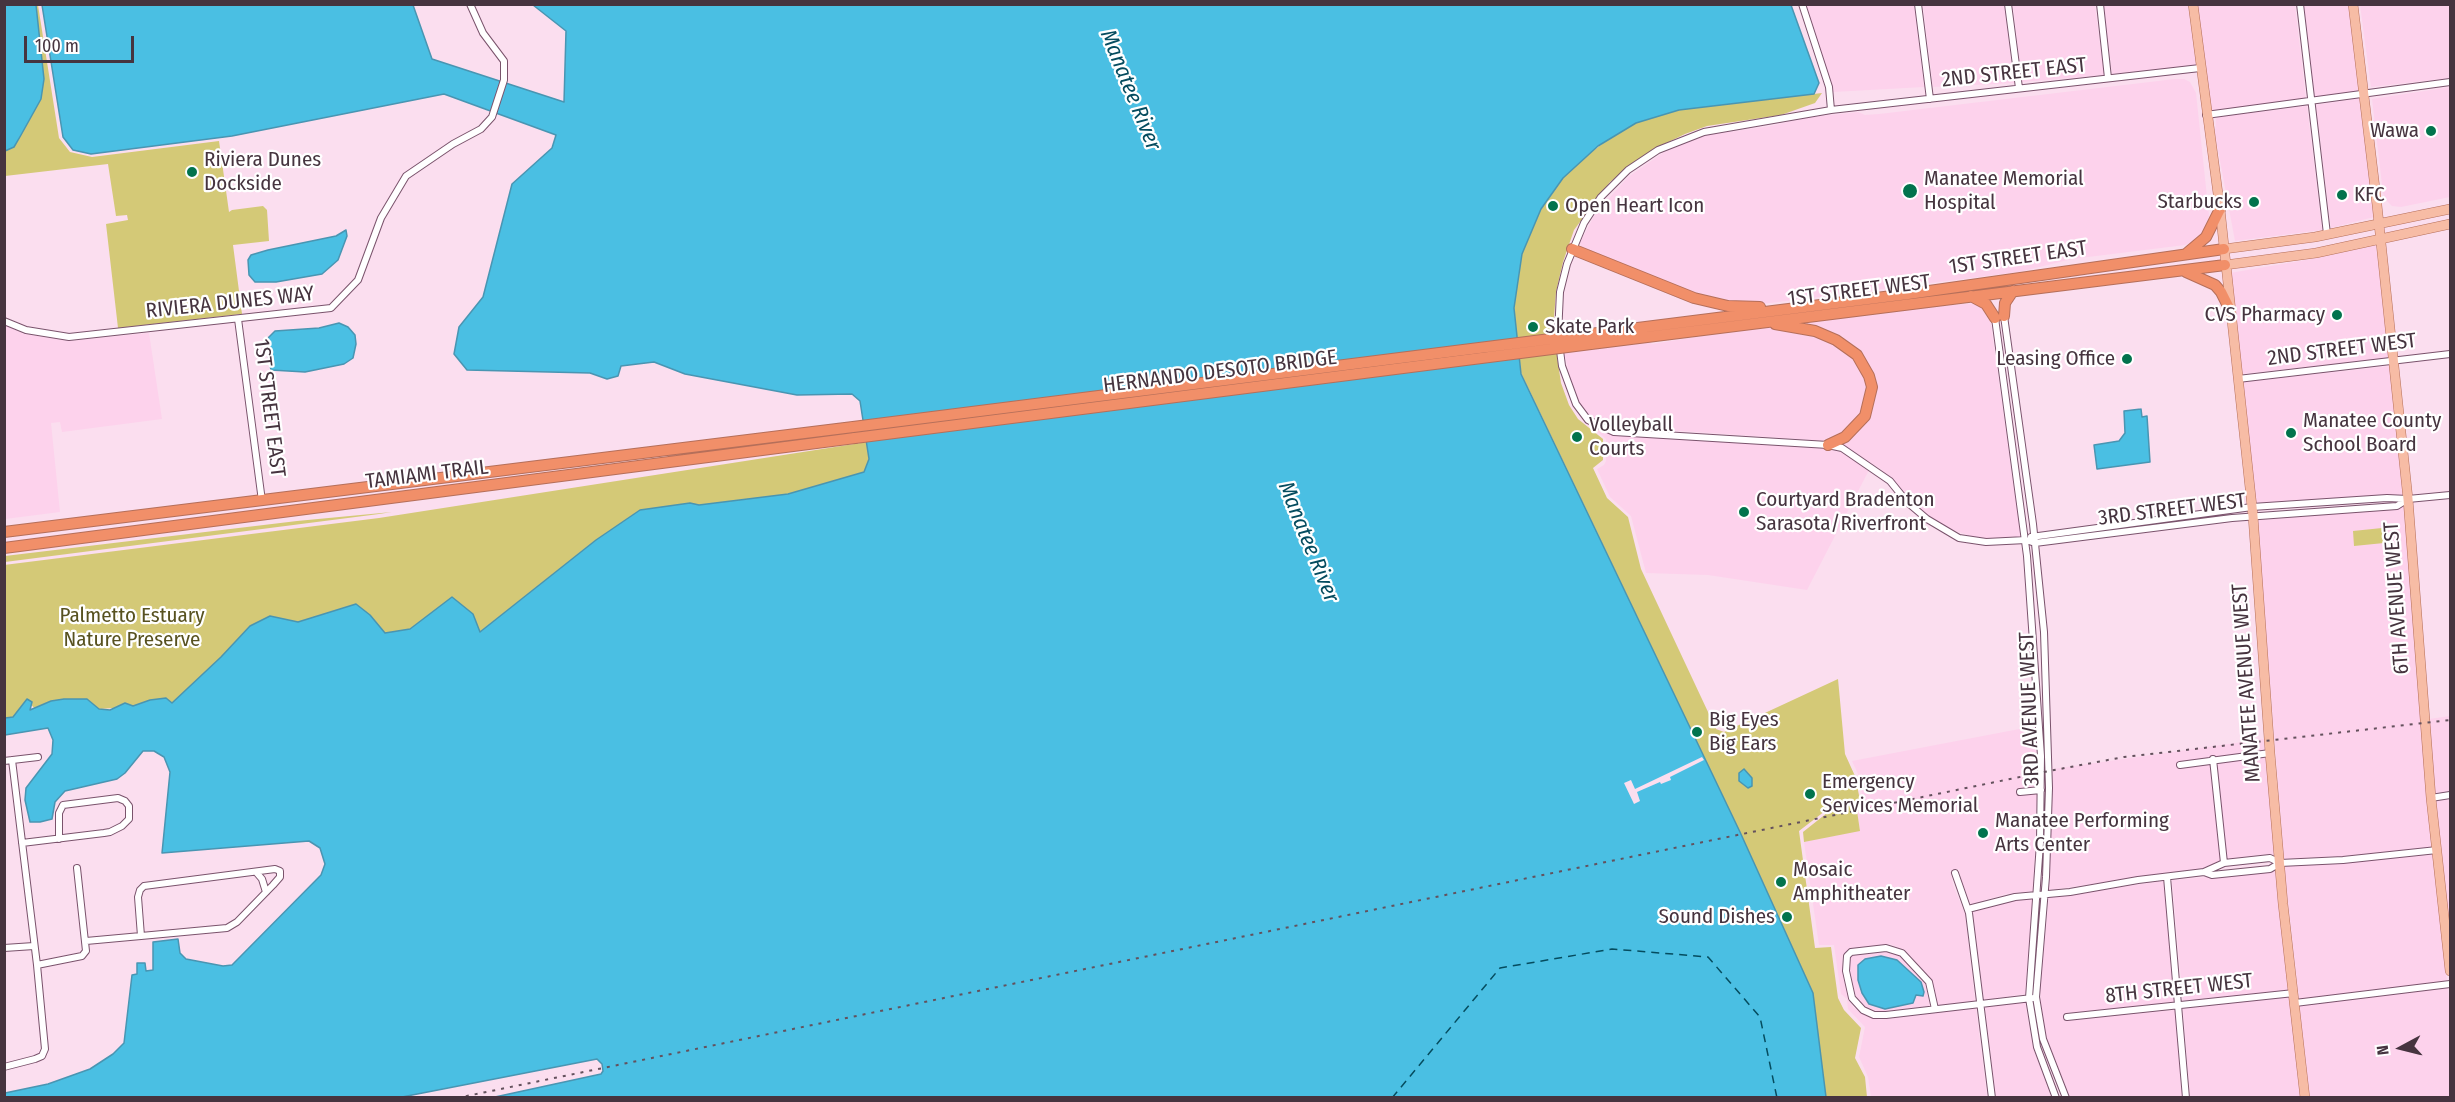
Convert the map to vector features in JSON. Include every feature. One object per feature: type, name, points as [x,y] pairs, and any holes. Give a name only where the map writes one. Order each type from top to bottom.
[{"type":"highway","points":[[2184,254],[2205,239],[2220,209]]},
{"type":"highway","points":[[1572,249],[1672,291],[1705,302],[1728,306],[1796,308]]},
{"type":"highway","name":"1ST STREET EAST","points":[[1590,339],[2224,249]]},
{"type":"highway","name":"1ST STREET WEST","points":[[1590,339],[1763,322],[2225,265]]},
{"type":"highway","points":[[2183,271],[2215,285],[2230,310]]},
{"type":"highway","points":[[1971,296],[1986,304],[1999,317],[2013,291]]},
{"type":"highway","points":[[1763,322],[1825,335],[1851,350],[1864,365],[1872,387],[1865,416],[1845,437],[1828,445]]},
{"type":"highway","name":"HERNANDO DESOTO BRIDGE","points":[[854,432],[1590,339]]},
{"type":"highway","name":"TAMIAMI TRAIL","points":[[4,532],[489,471],[854,432]]},
{"type":"highway","name":"TAMIAMI TRAIL","points":[[4,548],[491,486],[854,432]]},
{"type":"main road","name":"MANATEE AVENUE WEST","points":[[2193,4],[2220,209],[2252,512],[2280,863],[2306,1098]]},
{"type":"main road","name":"6TH AVENUE WEST","points":[[2353,4],[2408,499],[2432,798],[2451,971]]},
{"type":"main road","name":"1ST STREET EAST","points":[[2224,249],[2327,234],[2451,209]]},
{"type":"main road","name":"1ST STREET WEST","points":[[2225,265],[2316,253],[2451,224]]},
{"type":"street","name":"RIVIERA DUNES WAY","points":[[4,321],[26,330],[69,337],[331,308],[358,280],[381,218],[406,176],[453,144],[481,129],[492,117],[504,80],[504,61],[483,33],[470,4]]},
{"type":"street","points":[[1802,4],[1829,87],[1831,110]]},
{"type":"street","points":[[1918,4],[1930,99]]},
{"type":"street","points":[[2008,4],[2019,88]]},
{"type":"street","points":[[2100,4],[2108,78]]},
{"type":"street","points":[[2300,4],[2327,234]]},
{"type":"street","name":"2ND STREET EAST","points":[[1572,249],[1584,223],[1608,190],[1628,170],[1658,150],[1704,132],[1831,110],[2200,68]]},
{"type":"street","points":[[2206,115],[2451,82]]},
{"type":"street","name":"3RD STREET WEST","points":[[1572,249],[1563,279],[1558,317],[1558,340],[1566,378],[1576,404],[1588,420],[1606,430],[1632,433],[1828,445],[1842,448],[1890,481],[1915,510],[1936,526],[1959,538],[1986,542],[2026,540],[2321,502],[2451,495]]},
{"type":"street","name":"3RD AVENUE WEST","points":[[1999,317],[2019,426],[2034,539],[2044,645],[2049,788],[2033,998],[2036,1040],[2055,1098]]},
{"type":"street","name":"3RD AVENUE WEST","points":[[1999,317],[2010,429],[2026,540],[2034,646],[2041,790],[2041,894]]},
{"type":"street","name":"1ST STREET EAST","points":[[238,320],[262,501]]},
{"type":"street","name":"2ND STREET WEST","points":[[2238,379],[2451,354]]},
{"type":"street","points":[[2010,429],[2019,426]]},
{"type":"street","points":[[489,471],[491,486]]},
{"type":"street","name":"3RD STREET WEST","points":[[2252,512],[2322,512],[2397,506],[2408,499]]},
{"type":"street","points":[[2321,502],[2322,512]]},
{"type":"street","points":[[2034,646],[2044,645]]},
{"type":"street","points":[[2180,765],[2270,753]]},
{"type":"street","points":[[4,761],[38,757]]},
{"type":"street","points":[[2213,759],[2224,863]]},
{"type":"street","points":[[4,1066],[35,1059],[44,1053],[37,965],[12,760]]},
{"type":"street","points":[[2020,792],[2041,790]]},
{"type":"street","points":[[2432,798],[2451,795]]},
{"type":"street","points":[[22,843],[59,839],[104,833],[119,828],[129,819],[129,806],[118,798],[63,805],[59,813],[59,839]]},
{"type":"street","points":[[2204,872],[2212,874],[2270,868],[2280,863],[2343,860],[2437,850]]},
{"type":"street","points":[[1968,909],[2006,898],[2204,872],[2224,863],[2270,858],[2280,863]]},
{"type":"street","points":[[37,965],[82,956],[86,951],[77,868]]},
{"type":"street","points":[[86,941],[141,936],[227,928],[237,922],[266,892],[280,876],[280,871],[144,886],[138,897],[141,936]]},
{"type":"street","points":[[256,872],[262,879],[266,892]]},
{"type":"street","points":[[1955,873],[1968,909],[1992,1098]]},
{"type":"street","points":[[2168,877],[2186,1098]]},
{"type":"street","points":[[4,948],[34,946]]},
{"type":"street","points":[[1935,1009],[1929,982],[1902,953],[1886,948],[1851,952],[1847,956],[1846,971],[1850,994],[1854,1002],[1863,1010],[1881,1016],[2033,998]]},
{"type":"street","name":"8TH STREET WEST","points":[[2067,1017],[2245,999],[2294,998],[2451,984]]},
{"type":"street","name":"3RD AVENUE WEST","points":[[2033,998],[2043,1039],[2066,1098]]},
{"type":"shaded area","points":[[1806,5],[1914,5],[1924,87],[1833,92]]},
{"type":"shaded area","points":[[1923,5],[2004,5],[2014,83],[1933,87]]},
{"type":"shaded area","points":[[2013,5],[2095,5],[2104,75],[2022,82]]},
{"type":"shaded area","points":[[2104,5],[2188,5],[2196,65],[2112,74]]},
{"type":"shaded area","points":[[2197,5],[2295,5],[2306,99],[2210,111]]},
{"type":"shaded area","points":[[2304,5],[2349,5],[2359,91],[2315,98]]},
{"type":"shaded area","points":[[2360,5],[2450,5],[2450,78],[2371,87]]},
{"type":"shaded area","name":"Manatee Memorial Hospital","points":[[2175,79],[2190,82],[2196,93],[2209,216],[2204,233],[2195,241],[2185,245],[2072,259],[2019,272],[1754,305],[1704,299],[1582,248],[1580,243],[1595,214],[1628,177],[1664,152],[1707,135],[1771,126],[1804,118],[1858,112],[1865,115],[1879,114]]},
{"type":"shaded area","points":[[2450,87],[2450,197],[2401,207],[2392,206],[2383,193],[2372,99]]},
{"type":"shaded area","points":[[2360,98],[2374,217],[2331,228],[2316,105]]},
{"type":"shaded area","points":[[2307,106],[2322,230],[2235,241],[2215,134],[2216,119]]},
{"type":"shaded area","points":[[2376,245],[2389,358],[2241,374],[2230,273]]},
{"type":"shaded area","points":[[1978,303],[1990,319],[2021,537],[1976,538],[1947,528],[1921,511],[1881,469],[1840,444],[1869,417],[1876,387],[1873,374],[1861,353],[1790,323],[1895,309]]},
{"type":"shaded area","points":[[5,325],[24,334],[69,341],[149,333],[162,419],[62,432],[60,422],[51,423],[60,512],[5,519]]},
{"type":"shaded area","points":[[1764,326],[1823,338],[1848,353],[1860,367],[1868,387],[1861,414],[1843,434],[1827,441],[1608,426],[1591,417],[1579,402],[1564,351],[1650,342],[1652,344]]},
{"type":"shaded area","points":[[2390,366],[2403,495],[2256,503],[2242,382]]},
{"type":"shaded area","points":[[1588,424],[1613,435],[1828,449],[1840,452],[1869,470],[1807,590],[1708,575],[1646,573],[1631,516],[1610,497],[1597,469],[1606,461],[1606,439]]},
{"type":"shaded area","points":[[2404,506],[2432,847],[2284,859],[2257,520],[2398,509]]},
{"type":"shaded area","points":[[2450,716],[2450,791],[2435,793],[2429,719]]},
{"type":"shaded area","points":[[2035,726],[2037,786],[2015,789],[2017,796],[2037,794],[2033,891],[2006,894],[1971,904],[1959,869],[1950,870],[1953,885],[1965,914],[1975,1001],[1938,1005],[1932,980],[1905,950],[1890,944],[1850,948],[1842,956],[1842,971],[1848,1000],[1854,1008],[1866,1016],[1880,1020],[1976,1008],[1987,1097],[1871,1097],[1868,1077],[1859,1057],[1865,1027],[1848,1009],[1847,999],[1841,994],[1834,945],[1819,945],[1804,842],[1860,830],[1856,804],[1862,803],[1863,799],[1858,774],[1852,761]]},
{"type":"shaded area","points":[[2264,739],[2275,856],[2269,854],[2224,859],[2201,869],[2049,890],[2053,769]]},
{"type":"shaded area","points":[[2450,799],[2450,934],[2436,801]]},
{"type":"shaded area","points":[[2433,855],[2447,981],[2299,999],[2284,866]]},
{"type":"shaded area","points":[[2276,869],[2289,990],[2183,1001],[2172,880],[2271,872]]},
{"type":"shaded area","points":[[2164,881],[2174,1002],[2063,1014],[2064,1021],[2175,1010],[2182,1097],[2070,1097],[2049,1045],[2042,1017],[2040,988],[2049,897]]},
{"type":"shaded area","points":[[2033,898],[2025,994],[1984,1000],[1973,912],[2007,902]]},
{"type":"shaded area","points":[[1886,952],[1900,956],[1925,984],[1930,1006],[1881,1012],[1865,1007],[1857,1000],[1850,970],[1851,956]]},
{"type":"shaded area","points":[[2448,988],[2450,1097],[2310,1097],[2299,1006]]},
{"type":"shaded area","points":[[2290,997],[2301,1097],[2190,1097],[2183,1009]]},
{"type":"shaded area","points":[[2025,1002],[2033,1048],[2051,1097],[1996,1097],[1985,1007]]},
{"type":"green space","points":[[36,5],[38,5],[59,138],[70,152],[92,157],[219,141],[229,212],[263,206],[267,210],[269,241],[233,245],[242,314],[118,328],[106,224],[128,220],[127,215],[116,216],[108,164],[5,176],[4,151],[14,147],[41,99],[44,79]]},
{"type":"green space","points":[[1822,93],[1815,103],[1781,115],[1707,126],[1685,134],[1652,150],[1610,182],[1574,230],[1556,292],[1553,330],[1561,383],[1569,405],[1578,419],[1603,439],[1603,460],[1593,468],[1607,498],[1628,517],[1641,569],[1716,729],[1724,732],[1838,679],[1845,754],[1855,776],[1860,800],[1825,807],[1825,811],[1799,831],[1815,948],[1831,947],[1838,998],[1844,1010],[1861,1028],[1855,1058],[1865,1077],[1867,1097],[1826,1097],[1813,993],[1740,832],[1521,373],[1514,308],[1522,254],[1541,209],[1561,180],[1576,164],[1611,137],[1636,123],[1679,110]]},
{"type":"green space","name":"Palmetto Estuary Nature Preserve","points":[[867,442],[869,459],[864,472],[788,494],[640,510],[596,540],[480,632],[452,598],[410,629],[385,633],[356,604],[298,622],[270,616],[250,626],[220,659],[172,704],[99,709],[87,699],[51,701],[35,709],[27,700],[13,717],[5,718],[4,565],[379,518]]},
{"type":"green space","points":[[392,512],[5,562],[5,556]]},
{"type":"green space","points":[[2382,528],[2384,543],[2354,546],[2353,531]]},
{"type":"green space","points":[[1856,804],[1860,831],[1804,842],[1803,832],[1829,810]]},
{"type":"water","points":[[4,5],[36,5],[44,79],[41,99],[14,147],[5,151]]},
{"type":"water","name":"Manatee River","points":[[42,5],[413,5],[432,59],[564,102],[566,31],[533,5],[1791,5],[1819,83],[1814,94],[1679,110],[1636,123],[1598,146],[1563,178],[1541,209],[1522,254],[1514,308],[1521,374],[1740,832],[1813,993],[1826,1097],[495,1097],[601,1074],[602,1064],[597,1059],[402,1097],[5,1097],[5,1093],[48,1084],[90,1069],[113,1054],[124,1043],[132,975],[137,974],[137,963],[145,963],[146,971],[153,970],[153,942],[178,939],[180,953],[186,959],[223,966],[232,965],[321,875],[325,864],[320,848],[309,841],[162,853],[170,772],[164,757],[154,751],[143,751],[117,779],[65,791],[55,802],[52,819],[30,822],[25,800],[26,788],[52,754],[53,740],[48,728],[5,735],[5,718],[13,717],[27,699],[32,702],[30,710],[51,701],[64,699],[87,699],[99,709],[110,710],[125,703],[133,706],[150,700],[166,698],[172,703],[250,626],[270,616],[298,622],[356,604],[370,615],[385,633],[410,629],[452,597],[473,614],[480,632],[596,540],[640,510],[788,494],[864,472],[869,459],[860,401],[852,394],[797,395],[685,374],[654,362],[621,366],[618,376],[607,379],[590,373],[467,370],[454,354],[459,327],[483,297],[512,184],[552,148],[556,135],[444,94],[232,136],[91,154],[73,150],[63,137]]},
{"type":"water","points":[[346,230],[347,236],[338,260],[322,274],[276,282],[255,282],[249,275],[248,260],[251,255],[336,236]]},
{"type":"water","points":[[339,323],[348,327],[355,335],[353,358],[344,364],[305,372],[271,370],[267,349],[268,338],[275,331],[319,328]]},
{"type":"water","points":[[2141,409],[2142,417],[2147,416],[2150,462],[2097,469],[2094,445],[2119,441],[2125,433],[2124,411]]},
{"type":"water","points":[[1744,769],[1752,778],[1752,786],[1748,788],[1739,781],[1739,773]]},
{"type":"water","points":[[1881,956],[1897,960],[1921,982],[1923,996],[1916,995],[1913,1003],[1885,1009],[1869,1004],[1858,980],[1858,965],[1865,959]]},
{"type":"pier","points":[[1702,757],[1704,760],[1670,777],[1671,780],[1637,792],[1640,801],[1634,804],[1624,783],[1631,780],[1635,789]]},
{"type":"ferry route","points":[[1392,1098],[1500,968],[1612,949],[1708,957],[1760,1017],[1777,1098]]},
{"type":"railway","points":[[457,1098],[2049,771],[2124,757],[2450,720]]},
{"type":"place","name":"Wawa","points":[[2431,131]]},
{"type":"place","name":"Riviera Dunes Dockside","points":[[192,172]]},
{"type":"place","name":"Manatee Memorial Hospital","points":[[1910,191]]},
{"type":"place","name":"KFC","points":[[2342,195]]},
{"type":"place","name":"Starbucks","points":[[2254,202]]},
{"type":"place","name":"Open Heart Icon","points":[[1553,206]]},
{"type":"place","name":"CVS Pharmacy","points":[[2337,315]]},
{"type":"place","name":"Skate Park","points":[[1533,327]]},
{"type":"place","name":"Leasing Office","points":[[2127,359]]},
{"type":"place","name":"Manatee County School Board","points":[[2291,433]]},
{"type":"place","name":"Volleyball Courts","points":[[1577,437]]},
{"type":"place","name":"Courtyard Bradenton Sarasota/Riverfront","points":[[1744,512]]},
{"type":"place","name":"Big Eyes Big Ears","points":[[1697,732]]},
{"type":"place","name":"Emergency Services Memorial","points":[[1810,794]]},
{"type":"place","name":"Manatee Performing Arts Center","points":[[1983,833]]},
{"type":"place","name":"Mosaic Amphitheater","points":[[1781,882]]},
{"type":"place","name":"Sound Dishes","points":[[1787,917]]}]
